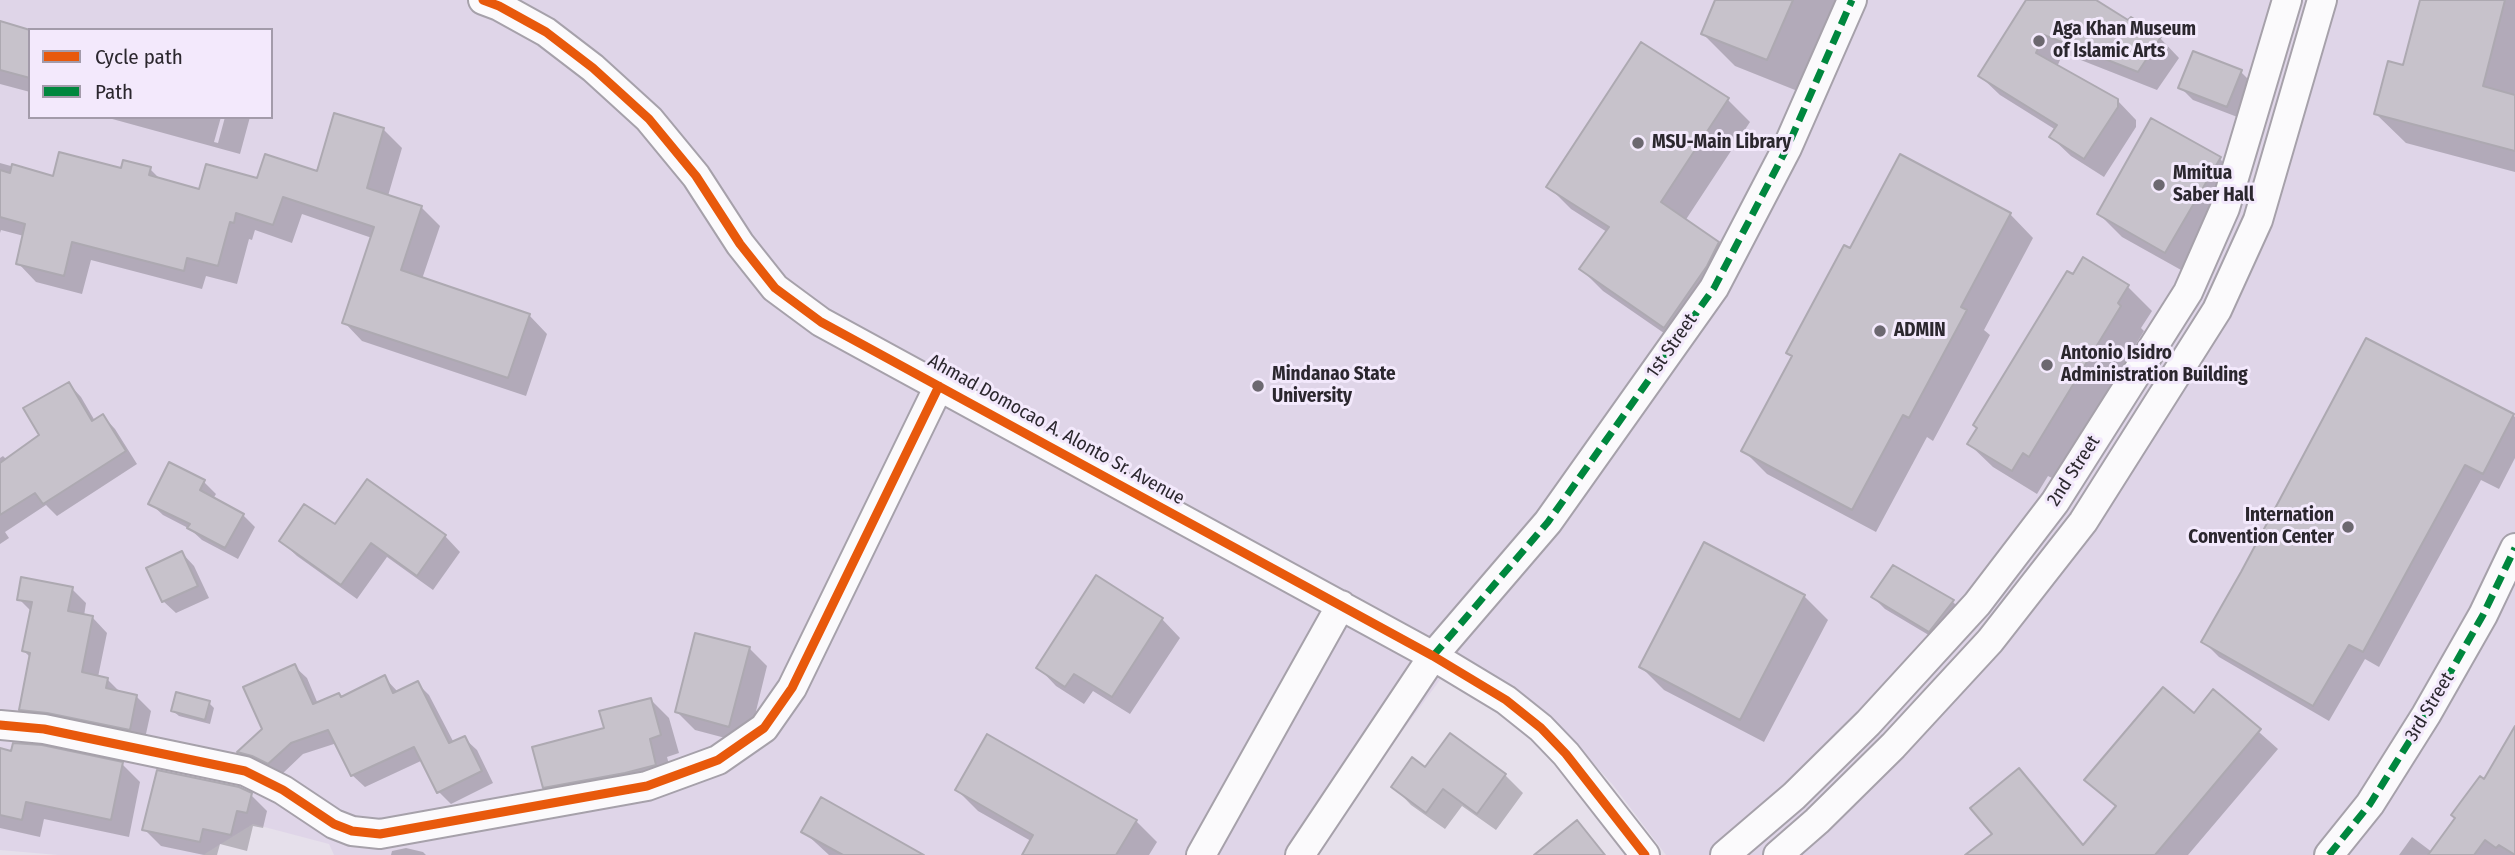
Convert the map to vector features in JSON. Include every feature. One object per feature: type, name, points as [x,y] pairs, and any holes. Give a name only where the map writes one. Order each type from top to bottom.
[{"type":"street","name":"Ahmad Domocao A. Alonto Sr. Avenue","points":[[483,0],[546,32],[593,68],[649,119],[696,176],[740,244],[775,288],[821,322],[1341,605],[1506,700],[1541,728],[1566,754],[1645,855]]},
{"type":"street","name":"1st Street","points":[[1300,855],[1433,656],[1548,522],[1714,288],[1787,148],[1852,0]]},
{"type":"street","name":"2nd Street","points":[[1725,855],[1794,796],[1868,723],[1977,604],[2055,502],[2188,292],[2225,208],[2287,0]]},
{"type":"street","name":"2nd Street","points":[[1778,855],[1817,821],[1893,746],[2004,626],[2090,510],[2217,310],[2258,220],[2322,0]]},
{"type":"street","points":[[0,725],[44,730],[245,771],[283,790],[334,824],[352,831],[380,834],[634,789],[660,782],[718,760],[764,728],[792,688],[939,386]]},
{"type":"street","name":"3rd Street","points":[[2329,855],[2370,804],[2426,715],[2483,615],[2515,548]]},
{"type":"street","points":[[1201,855],[1341,605]]},
{"type":"shaded area","name":"Mindanao State University","points":[[0,0],[2515,0],[2514,855],[1666,855],[1613,785],[1554,720],[1515,690],[1459,654],[1351,801],[1318,855],[334,855],[329,844],[253,824],[203,855],[58,855],[0,850]]},
{"type":"building","points":[[1715,0],[1793,0],[1767,60],[1701,34]]},
{"type":"building","points":[[2026,0],[2096,0],[2128,20],[2131,17],[2161,37],[2138,72],[2044,35],[2036,53],[2118,99],[2118,107],[2084,159],[2049,137],[2057,125],[1978,76]]},
{"type":"building","points":[[2420,0],[2505,0],[2483,86],[2515,95],[2515,151],[2374,114],[2388,61],[2403,65]]},
{"type":"building","points":[[0,21],[28,29],[28,77],[0,70]]},
{"type":"building","name":"MSU-Main Library","points":[[1641,42],[1729,98],[1661,202],[1719,242],[1707,266],[1664,328],[1579,269],[1609,227],[1546,187]]},
{"type":"building","points":[[2193,51],[2242,70],[2227,107],[2178,88]]},
{"type":"building","points":[[334,113],[384,128],[367,188],[422,206],[401,270],[530,314],[508,378],[342,323],[374,227],[283,197],[273,225],[236,213],[234,223],[230,222],[218,266],[187,258],[184,271],[72,242],[64,276],[16,264],[25,224],[0,217],[0,170],[10,173],[12,164],[53,176],[59,152],[121,168],[123,160],[151,167],[149,175],[199,189],[206,164],[257,178],[265,154],[317,171]]},
{"type":"building","name":"Mmitua Saber Hall","points":[[2151,118],[2221,157],[2165,253],[2097,214]]},
{"type":"building","points":[[1900,154],[2011,213],[1961,307],[1967,310],[1909,418],[1903,415],[1852,510],[1741,451],[1792,356],[1786,353],[1844,245],[1850,248]]},
{"type":"building","name":"Antonio Isidro Administration Building","points":[[2083,257],[2129,285],[2118,303],[2121,306],[2029,457],[2023,453],[2012,471],[1967,444],[1977,428],[1973,425],[2067,271],[2073,274]]},
{"type":"building","points":[[2366,338],[2514,414],[2483,474],[2465,465],[2363,652],[2349,645],[2313,706],[2201,642]]},
{"type":"building","points":[[69,382],[92,421],[103,414],[126,451],[43,504],[35,493],[0,515],[0,463],[39,435],[23,408]]},
{"type":"building","points":[[169,462],[205,480],[200,490],[244,514],[225,548],[187,528],[190,524],[148,504]]},
{"type":"building","points":[[367,479],[446,535],[417,576],[371,543],[341,585],[279,541],[304,504],[335,524]]},
{"type":"building","points":[[1704,542],[1805,595],[1740,720],[1639,667]]},
{"type":"building","points":[[182,551],[198,586],[162,602],[146,568]]},
{"type":"building","points":[[1893,565],[1954,600],[1929,632],[1871,597]]},
{"type":"building","points":[[1096,575],[1163,618],[1112,697],[1074,674],[1065,687],[1036,668]]},
{"type":"building","points":[[21,577],[73,587],[68,611],[93,616],[82,672],[108,678],[106,688],[137,695],[130,730],[19,710],[30,653],[22,651],[32,602],[17,600]]},
{"type":"building","points":[[695,633],[750,647],[729,727],[675,712]]},
{"type":"building","points":[[295,664],[313,704],[339,693],[341,697],[385,675],[393,693],[418,681],[449,743],[465,736],[482,771],[437,793],[414,747],[351,776],[328,730],[291,743],[268,764],[237,752],[262,729],[243,687]]},
{"type":"building","points":[[2163,687],[2194,713],[2213,689],[2261,729],[2155,855],[1965,855],[1992,834],[1970,808],[2019,768],[2083,845],[2116,806],[2084,780]]},
{"type":"building","points":[[176,692],[210,701],[205,720],[171,711]]},
{"type":"building","points":[[651,698],[661,735],[650,739],[656,765],[543,788],[532,747],[604,728],[599,711]]},
{"type":"building","points":[[2515,726],[2515,855],[2499,845],[2496,848],[2485,840],[2474,855],[2428,855],[2455,818],[2451,815],[2480,776],[2484,779]]},
{"type":"building","points":[[1450,733],[1506,774],[1477,814],[1443,789],[1426,813],[1391,787],[1412,757],[1425,767]]},
{"type":"building","points":[[987,734],[1137,820],[1116,855],[1022,855],[1033,835],[955,790]]},
{"type":"building","points":[[13,743],[42,745],[123,762],[111,820],[26,802],[22,820],[0,815],[0,748],[11,751]]},
{"type":"building","points":[[157,770],[239,787],[252,793],[247,813],[237,811],[231,835],[203,829],[200,842],[142,830]]},
{"type":"building","points":[[821,797],[924,855],[843,855],[801,832]]},
{"type":"building","points":[[1577,820],[1605,855],[1534,855]]},
{"type":"marked path","points":[[1433,656],[1548,522],[1714,288],[1787,148],[1852,0]]},
{"type":"marked path","points":[[2329,855],[2370,804],[2426,715],[2483,615],[2515,548]]},
{"type":"cycle path","points":[[483,0],[546,32],[593,68],[649,119],[696,176],[740,244],[775,288],[821,322],[1433,656],[1506,700],[1541,728],[1566,754],[1645,855]]},
{"type":"cycle path","points":[[0,725],[44,729],[245,771],[283,790],[334,824],[352,831],[380,834],[647,786],[718,760],[764,728],[792,688],[939,386]]},
{"type":"place","name":"Aga Khan Museum of Islamic Arts","points":[[2039,41]]},
{"type":"place","name":"MSU-Main Library","points":[[1638,143]]},
{"type":"place","name":"Mmitua Saber Hall","points":[[2159,185]]},
{"type":"place","name":"ADMIN","points":[[1880,331]]},
{"type":"place","name":"Antonio Isidro Administration Building","points":[[2047,365]]},
{"type":"place","name":"Mindanao State University","points":[[1258,386]]},
{"type":"place","name":"Internation Convention Center","points":[[2348,527]]}]
